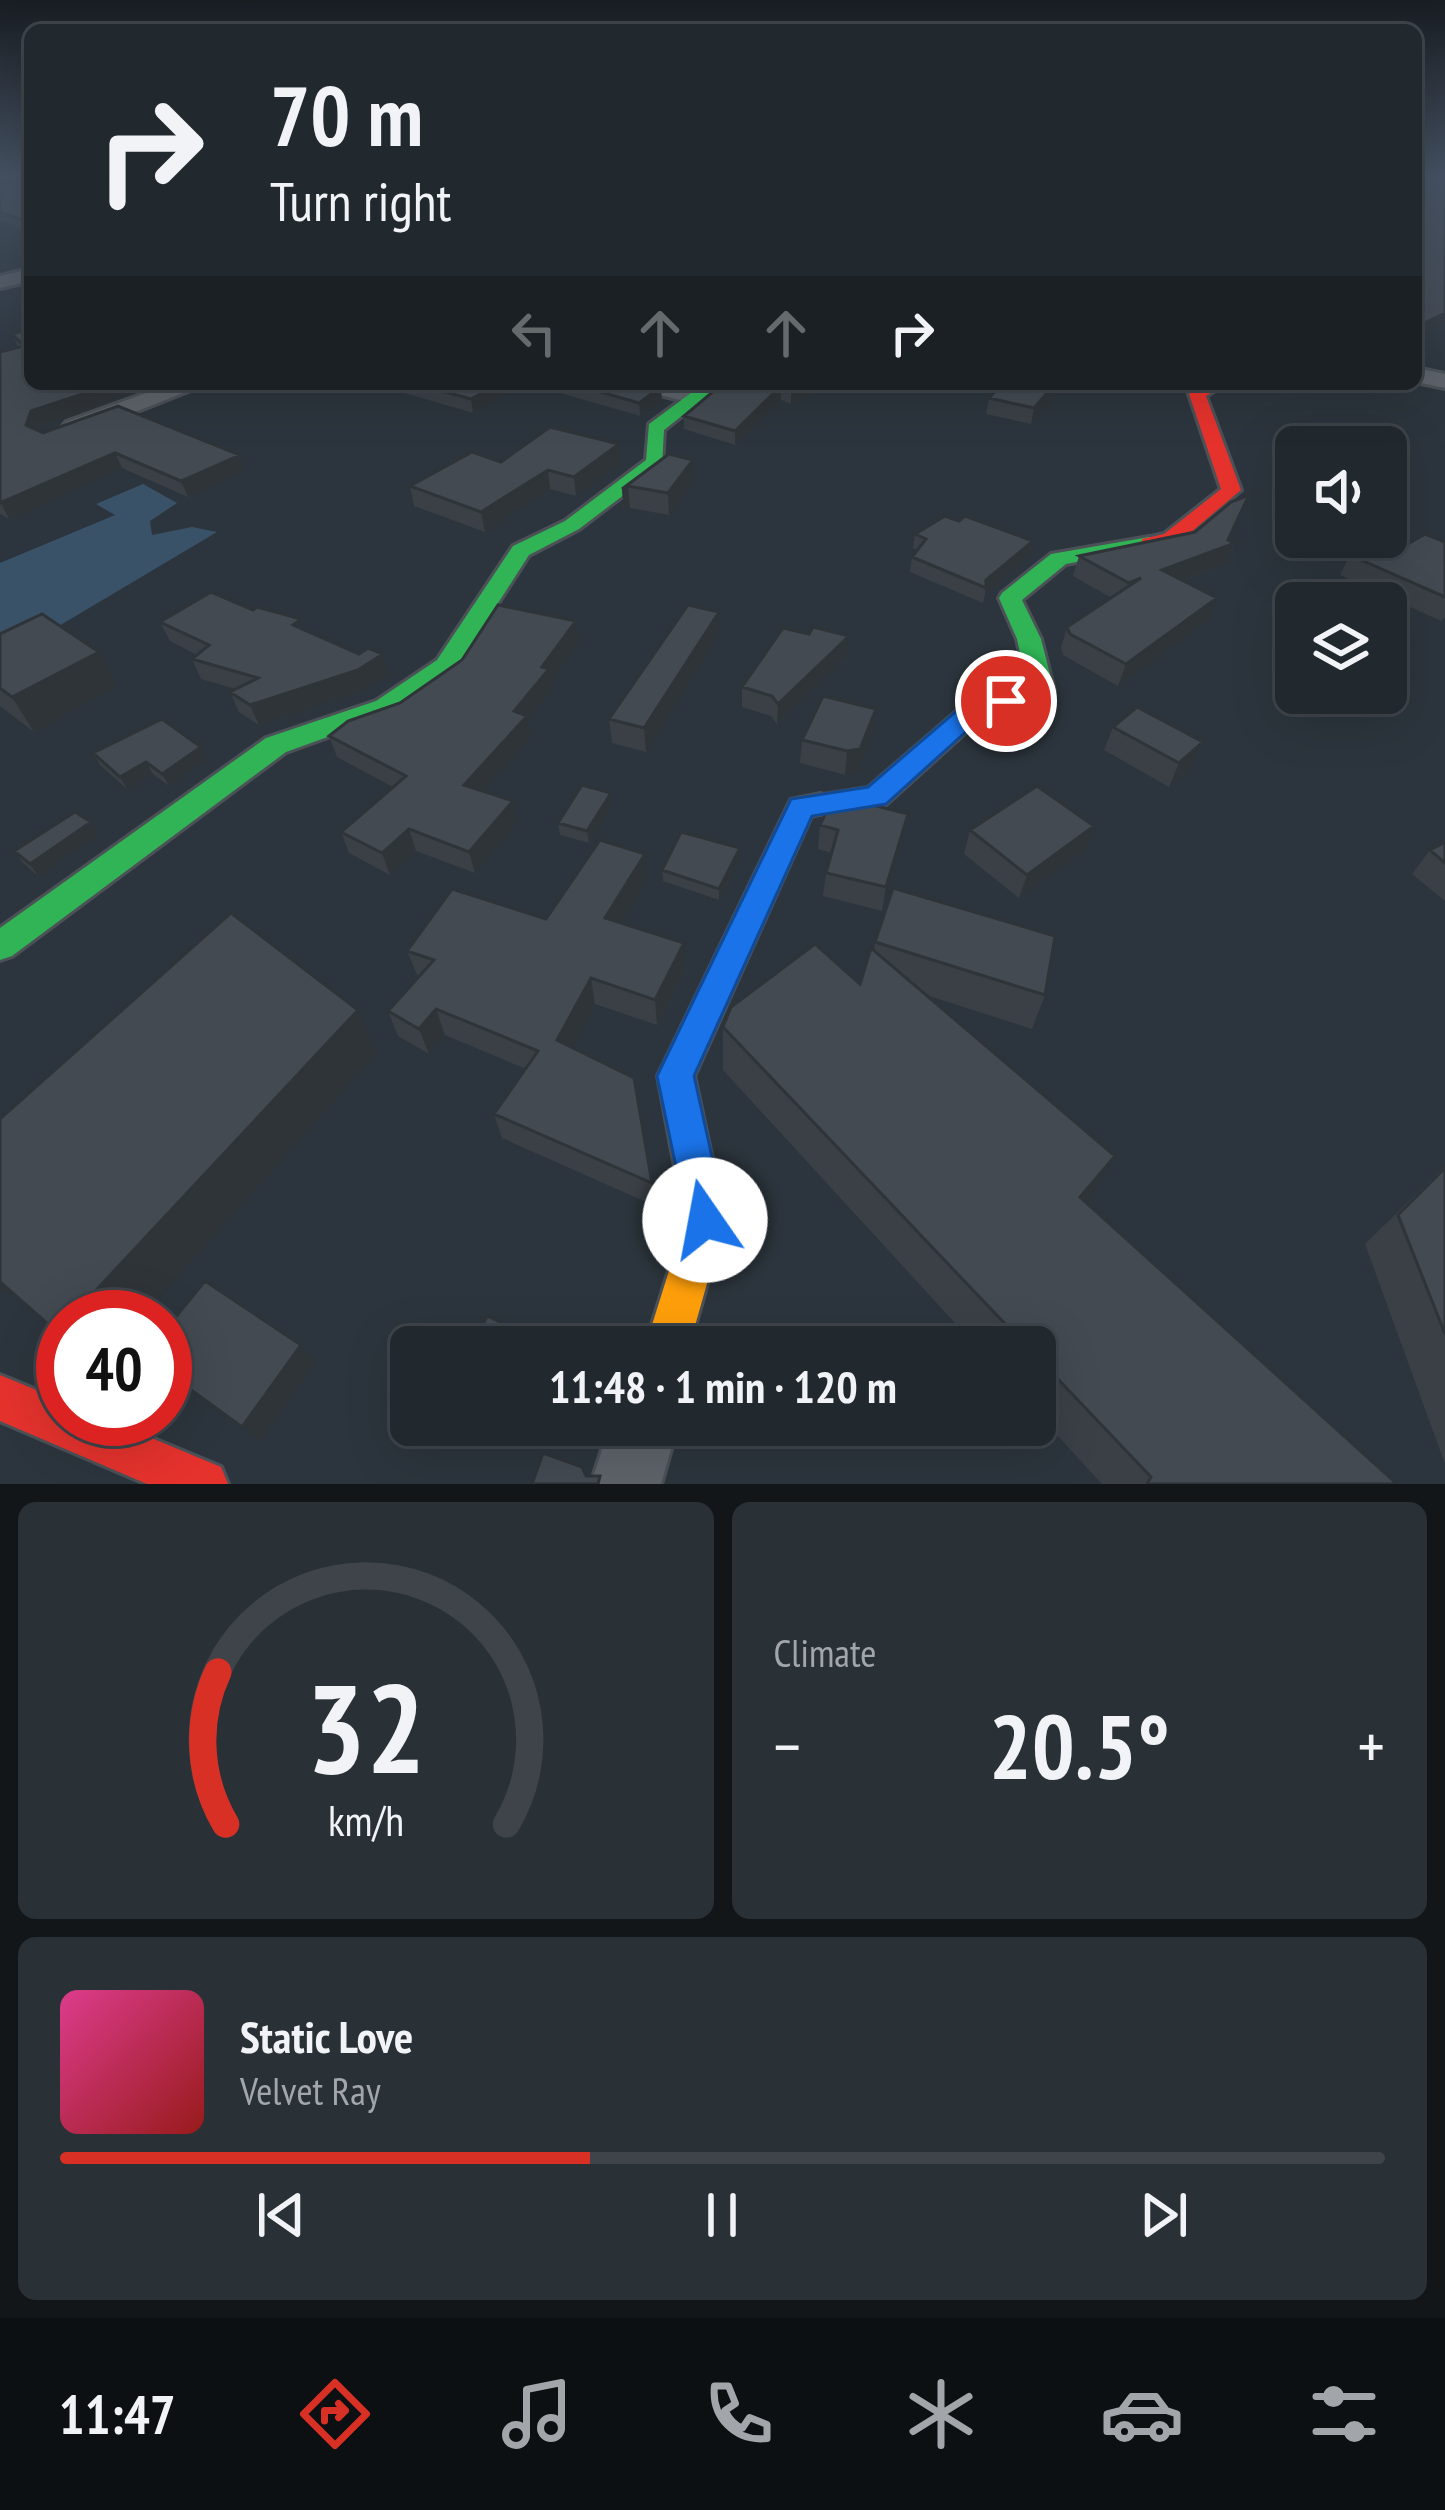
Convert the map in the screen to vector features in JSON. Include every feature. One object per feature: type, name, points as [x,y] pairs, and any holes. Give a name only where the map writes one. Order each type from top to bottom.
[{"type":"street","points":[[50,436],[177,390]]},
{"type":"street","points":[[673,1326],[705,1220],[676,1076],[801,807],[876,797],[970,713],[1041,690],[1029,639],[1010,598],[1059,560],[1171,539],[1231,490],[1197,394],[1205,390]]},
{"type":"street","points":[[0,946],[276,745],[385,707],[446,665],[521,551],[572,526],[655,462],[656,428],[705,391]]},
{"type":"street","points":[[0,1398],[204,1484]]},
{"type":"street","points":[[626,1484],[638,1446]]},
{"type":"water","points":[[143,484],[177,503],[150,521],[152,535],[192,527],[217,532],[0,661],[0,563],[115,515],[96,504]]},
{"type":"building","points":[[1422,244],[1445,244],[1445,313],[1422,324]]},
{"type":"building","points":[[24,331],[24,346],[12,334]]},
{"type":"building","points":[[24,346],[24,390],[95,390],[31,411],[26,425],[43,433],[118,406],[240,455],[181,481],[115,453],[0,503],[0,352]]},
{"type":"building","points":[[438,390],[487,390],[471,399]]},
{"type":"building","points":[[594,390],[657,390],[639,403]]},
{"type":"building","points":[[715,390],[777,390],[735,431],[684,416]]},
{"type":"building","points":[[996,390],[1050,390],[1034,408],[989,398]]},
{"type":"building","points":[[550,427],[619,444],[574,477],[548,470],[481,512],[410,486],[472,452],[501,462]]},
{"type":"building","points":[[669,454],[693,460],[668,493],[622,489]]},
{"type":"building","points":[[1249,495],[1228,540],[1235,543],[1162,570],[1217,598],[1126,664],[1070,634],[1067,627],[1141,578],[1129,583],[1079,556],[1195,532],[1231,502]]},
{"type":"building","points":[[945,516],[959,521],[965,516],[1033,541],[986,580],[986,588],[912,557],[926,539],[915,534]]},
{"type":"building","points":[[1425,534],[1445,542],[1445,597],[1357,558],[1407,558],[1407,544]]},
{"type":"building","points":[[211,592],[253,610],[257,607],[301,619],[293,625],[359,654],[368,648],[383,654],[358,670],[250,705],[230,692],[258,678],[192,659],[209,645],[160,622]]},
{"type":"building","points":[[498,605],[576,621],[542,667],[549,669],[514,711],[527,716],[464,785],[513,801],[469,852],[409,829],[382,853],[341,832],[406,776],[329,736],[348,721],[400,703],[462,660]]},
{"type":"building","points":[[688,605],[719,612],[644,728],[609,719]]},
{"type":"building","points":[[42,614],[99,652],[12,697],[0,688],[0,634]]},
{"type":"building","points":[[813,627],[849,636],[778,704],[772,696],[742,687],[783,628],[809,634]]},
{"type":"building","points":[[823,696],[876,709],[860,749],[847,751],[802,740]]},
{"type":"building","points":[[1137,707],[1203,742],[1179,763],[1113,727]]},
{"type":"building","points":[[162,719],[201,747],[162,774],[146,762],[120,777],[93,753]]},
{"type":"building","points":[[582,785],[611,793],[587,831],[558,823]]},
{"type":"building","points":[[1037,786],[1094,826],[1027,875],[970,830]]},
{"type":"building","points":[[857,801],[908,814],[886,887],[826,873],[838,830],[820,825],[829,806]]},
{"type":"building","points":[[75,812],[91,822],[30,864],[14,851]]},
{"type":"building","points":[[681,832],[740,848],[719,889],[662,870]]},
{"type":"building","points":[[600,840],[645,854],[605,918],[684,943],[655,1000],[591,978],[557,1040],[634,1078],[652,1183],[494,1114],[538,1051],[436,1009],[419,1029],[388,1011],[434,960],[407,951],[452,889],[546,919]]},
{"type":"building","points":[[1445,842],[1445,863],[1430,850]]},
{"type":"building","points":[[893,888],[1055,936],[1045,995],[875,942]]},
{"type":"building","points":[[231,913],[358,1010],[96,1290],[36,1290],[36,1314],[0,1282],[0,1119]]},
{"type":"building","points":[[815,944],[860,984],[871,948],[1115,1156],[1080,1197],[1397,1484],[1147,1484],[1151,1477],[1056,1377],[1056,1326],[1007,1326],[723,1027],[731,1007]]},
{"type":"building","points":[[1445,1168],[1445,1334],[1398,1215]]},
{"type":"building","points":[[205,1281],[301,1345],[242,1427],[192,1391],[192,1297]]},
{"type":"building","points":[[487,1316],[509,1326],[482,1326]]},
{"type":"building","points":[[543,1453],[582,1467],[586,1476],[600,1476],[598,1484],[532,1484]]},
{"type":"traffic: fast","points":[[0,946],[276,745],[385,707],[446,665],[521,551],[572,525],[655,462],[655,428],[706,390]]},
{"type":"traffic: fast","points":[[821,804],[876,797],[971,713],[1041,690],[1029,639],[1010,598],[1059,559],[1149,543]]},
{"type":"traffic: slow","points":[[673,1326],[705,1220],[676,1076],[801,807],[821,804]]},
{"type":"traffic: jam","points":[[1149,543],[1171,539],[1231,490],[1197,394],[1205,390]]},
{"type":"traffic: jam","points":[[0,1398],[204,1484]]},
{"type":"route","points":[[705,1220],[676,1076],[801,807],[876,797],[970,713],[1006,701]]}]
